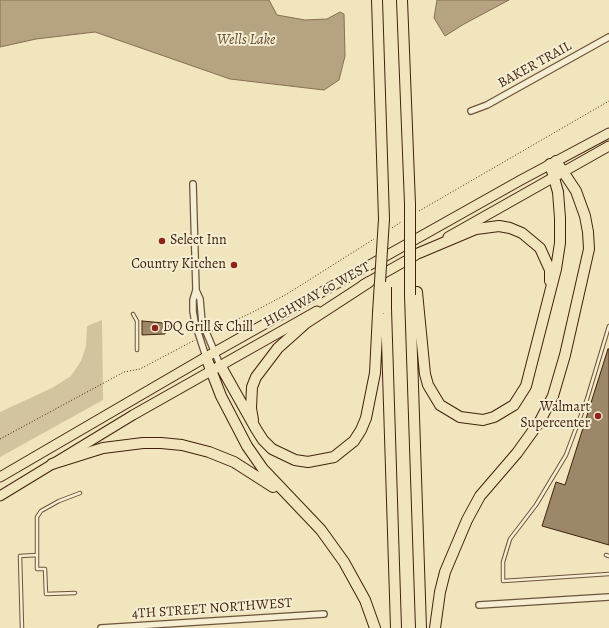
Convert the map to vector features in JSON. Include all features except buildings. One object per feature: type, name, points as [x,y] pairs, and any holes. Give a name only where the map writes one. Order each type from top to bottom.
[{"type":"highway","points":[[377,0],[384,219],[382,311],[396,628]]},
{"type":"highway","points":[[402,0],[414,294],[421,628]]},
{"type":"highway","points":[[435,628],[440,592],[446,572],[467,520],[480,496],[517,453],[540,421],[553,396],[565,355],[589,249],[585,216],[576,190],[559,174],[553,163]]},
{"type":"highway","points":[[414,294],[425,374],[433,396],[450,412],[460,417],[483,420],[505,412],[514,405],[526,386],[556,269],[560,243],[559,174]]},
{"type":"highway","points":[[419,253],[476,229],[487,227],[510,228],[522,233],[540,248],[550,270],[550,293]]},
{"type":"highway","points":[[256,429],[251,408],[252,392],[256,377],[266,362],[291,335],[306,323],[369,282]]},
{"type":"highway","points":[[216,367],[263,440],[272,449],[295,460],[308,462],[321,461],[334,457],[345,450],[361,430],[372,396],[382,311]]},
{"type":"highway","points":[[211,355],[216,367],[227,409],[246,446],[263,469],[321,530],[344,562],[365,600],[375,628]]},
{"type":"highway","points":[[52,464],[88,451],[120,445],[161,443],[182,445],[209,452],[234,462],[265,481],[292,501]]},
{"type":"main road","name":"HIGHWAY 60 WEST","points":[[0,478],[211,355],[609,133]]},
{"type":"main road","name":"HIGHWAY 60 WEST","points":[[0,496],[216,367],[609,146]]},
{"type":"street","name":"BAKER TRAIL","points":[[471,111],[487,105],[609,37]]},
{"type":"street","points":[[193,184],[196,290],[193,300],[193,311],[199,338],[211,355]]},
{"type":"street","points":[[196,290],[200,299],[202,322],[207,334],[211,355]]},
{"type":"street","points":[[479,604],[609,597]]},
{"type":"street","name":"4TH STREET NORTHWEST","points":[[100,628],[324,614]]},
{"type":"lane","points":[[133,314],[137,321],[137,350]]},
{"type":"lane","points":[[609,326],[587,399],[566,455],[536,505],[510,538],[503,562],[503,581],[609,574]]},
{"type":"lane","points":[[75,593],[46,594],[45,568],[37,569],[37,517],[41,511],[59,501],[80,494]]},
{"type":"lane","points":[[22,628],[20,556],[37,555]]},
{"type":"path","points":[[417,212],[609,101]]},
{"type":"path","points":[[390,229],[404,220]]},
{"type":"path","points":[[207,334],[287,294],[377,237]]},
{"type":"path","points":[[0,439],[124,372],[140,369],[199,338]]},
{"type":"shaded area","points":[[102,320],[103,400],[0,457],[0,412],[52,388],[71,376],[81,361],[86,346],[87,326]]},
{"type":"water","name":"Wells Lake","points":[[0,0],[269,0],[277,15],[305,20],[327,19],[340,12],[344,14],[345,56],[339,80],[324,90],[230,79],[95,32],[36,39],[0,47]]},
{"type":"water","points":[[437,0],[509,0],[445,36],[434,18]]},
{"type":"place","name":"Select Inn","points":[[162,241]]},
{"type":"place","name":"Country Kitchen","points":[[234,265]]},
{"type":"place","name":"DQ Grill & Chill","points":[[155,328]]},
{"type":"place","name":"Walmart Supercenter","points":[[598,416]]}]
